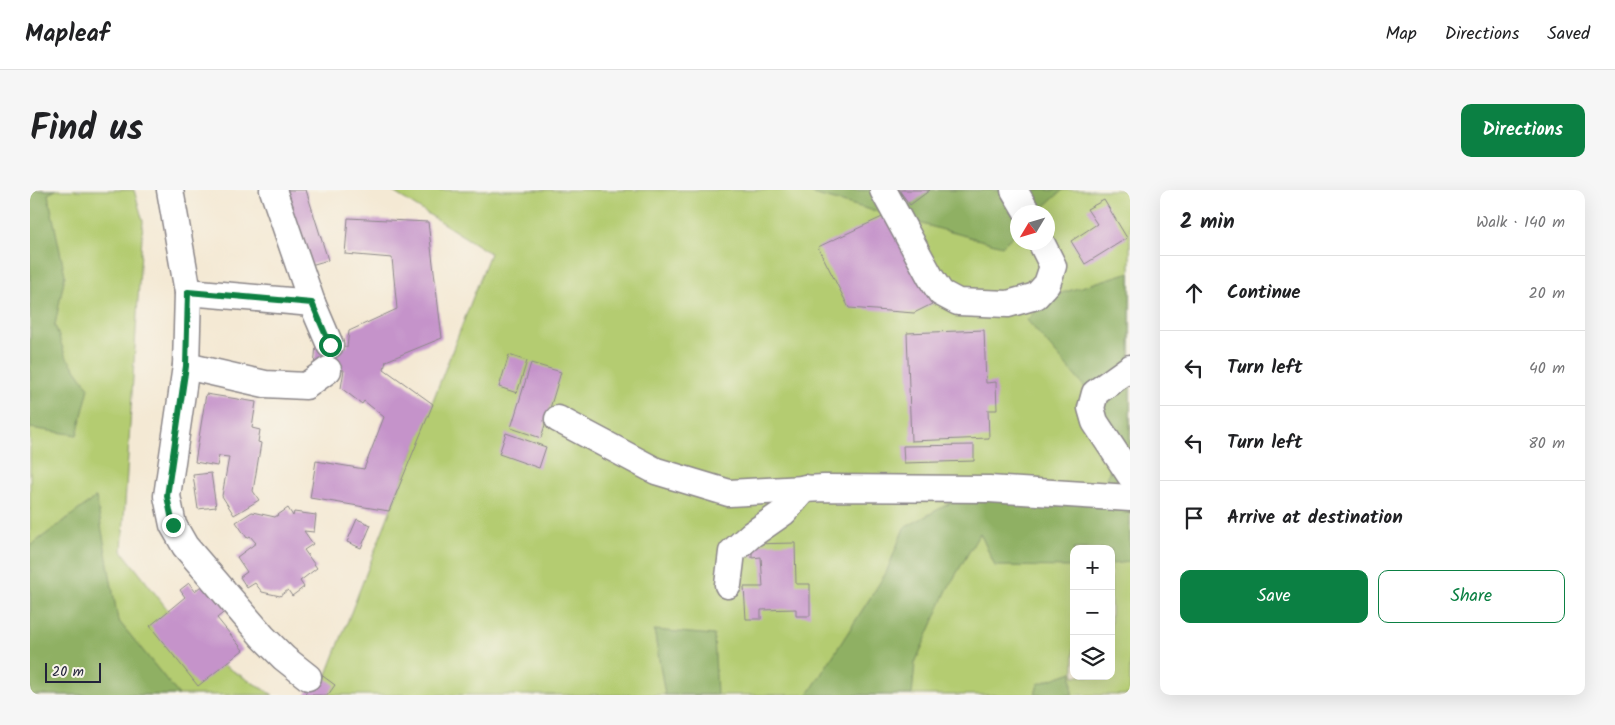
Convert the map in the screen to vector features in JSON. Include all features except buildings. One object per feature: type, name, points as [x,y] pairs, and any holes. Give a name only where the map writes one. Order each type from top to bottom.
[{"type":"street","points":[[170,190],[188,292],[186,366],[167,496],[173,525],[185,546],[263,637],[284,658],[308,677]]},
{"type":"street","points":[[186,366],[265,384],[306,386],[329,357],[273,190]]},
{"type":"street","points":[[883,190],[941,293],[958,302],[1008,304],[1036,296],[1047,284],[1052,266],[1045,250]]},
{"type":"street","points":[[1014,190],[1023,205]]},
{"type":"street","points":[[188,292],[312,303]]},
{"type":"street","points":[[1130,368],[1096,393],[1091,408],[1095,422],[1130,475]]},
{"type":"street","points":[[558,419],[656,471],[729,493],[805,488],[988,489],[1130,498]]},
{"type":"street","points":[[728,585],[732,552],[751,535],[784,512],[805,488]]},
{"type":"green space","points":[[30,190],[134,190],[143,221],[122,551],[200,651],[273,695],[30,695]]},
{"type":"green space","points":[[30,190],[56,190],[48,194],[65,275],[55,325],[65,355],[89,388],[77,435],[30,428]]},
{"type":"green space","points":[[390,190],[1130,190],[1130,695],[319,695],[490,253]]},
{"type":"green space","points":[[805,190],[1063,190],[1046,205],[1010,205],[1010,239],[1002,246],[813,194]]},
{"type":"green space","points":[[1130,272],[1130,562],[1115,564],[1115,545],[1070,545],[1070,567],[995,566],[980,533],[947,590],[915,663],[912,695],[806,695],[886,573],[904,528],[985,484],[1104,492],[1115,447],[1094,398],[1027,320],[1049,297]]},
{"type":"green space","points":[[96,497],[118,620],[179,695],[30,695],[30,546]]},
{"type":"green space","points":[[654,630],[714,635],[717,695],[665,695]]},
{"type":"green space","points":[[1070,673],[1072,695],[1035,695],[1038,684]]},
{"type":"route","points":[[173,525],[167,496],[186,366],[188,292],[312,303],[330,345]]}]
